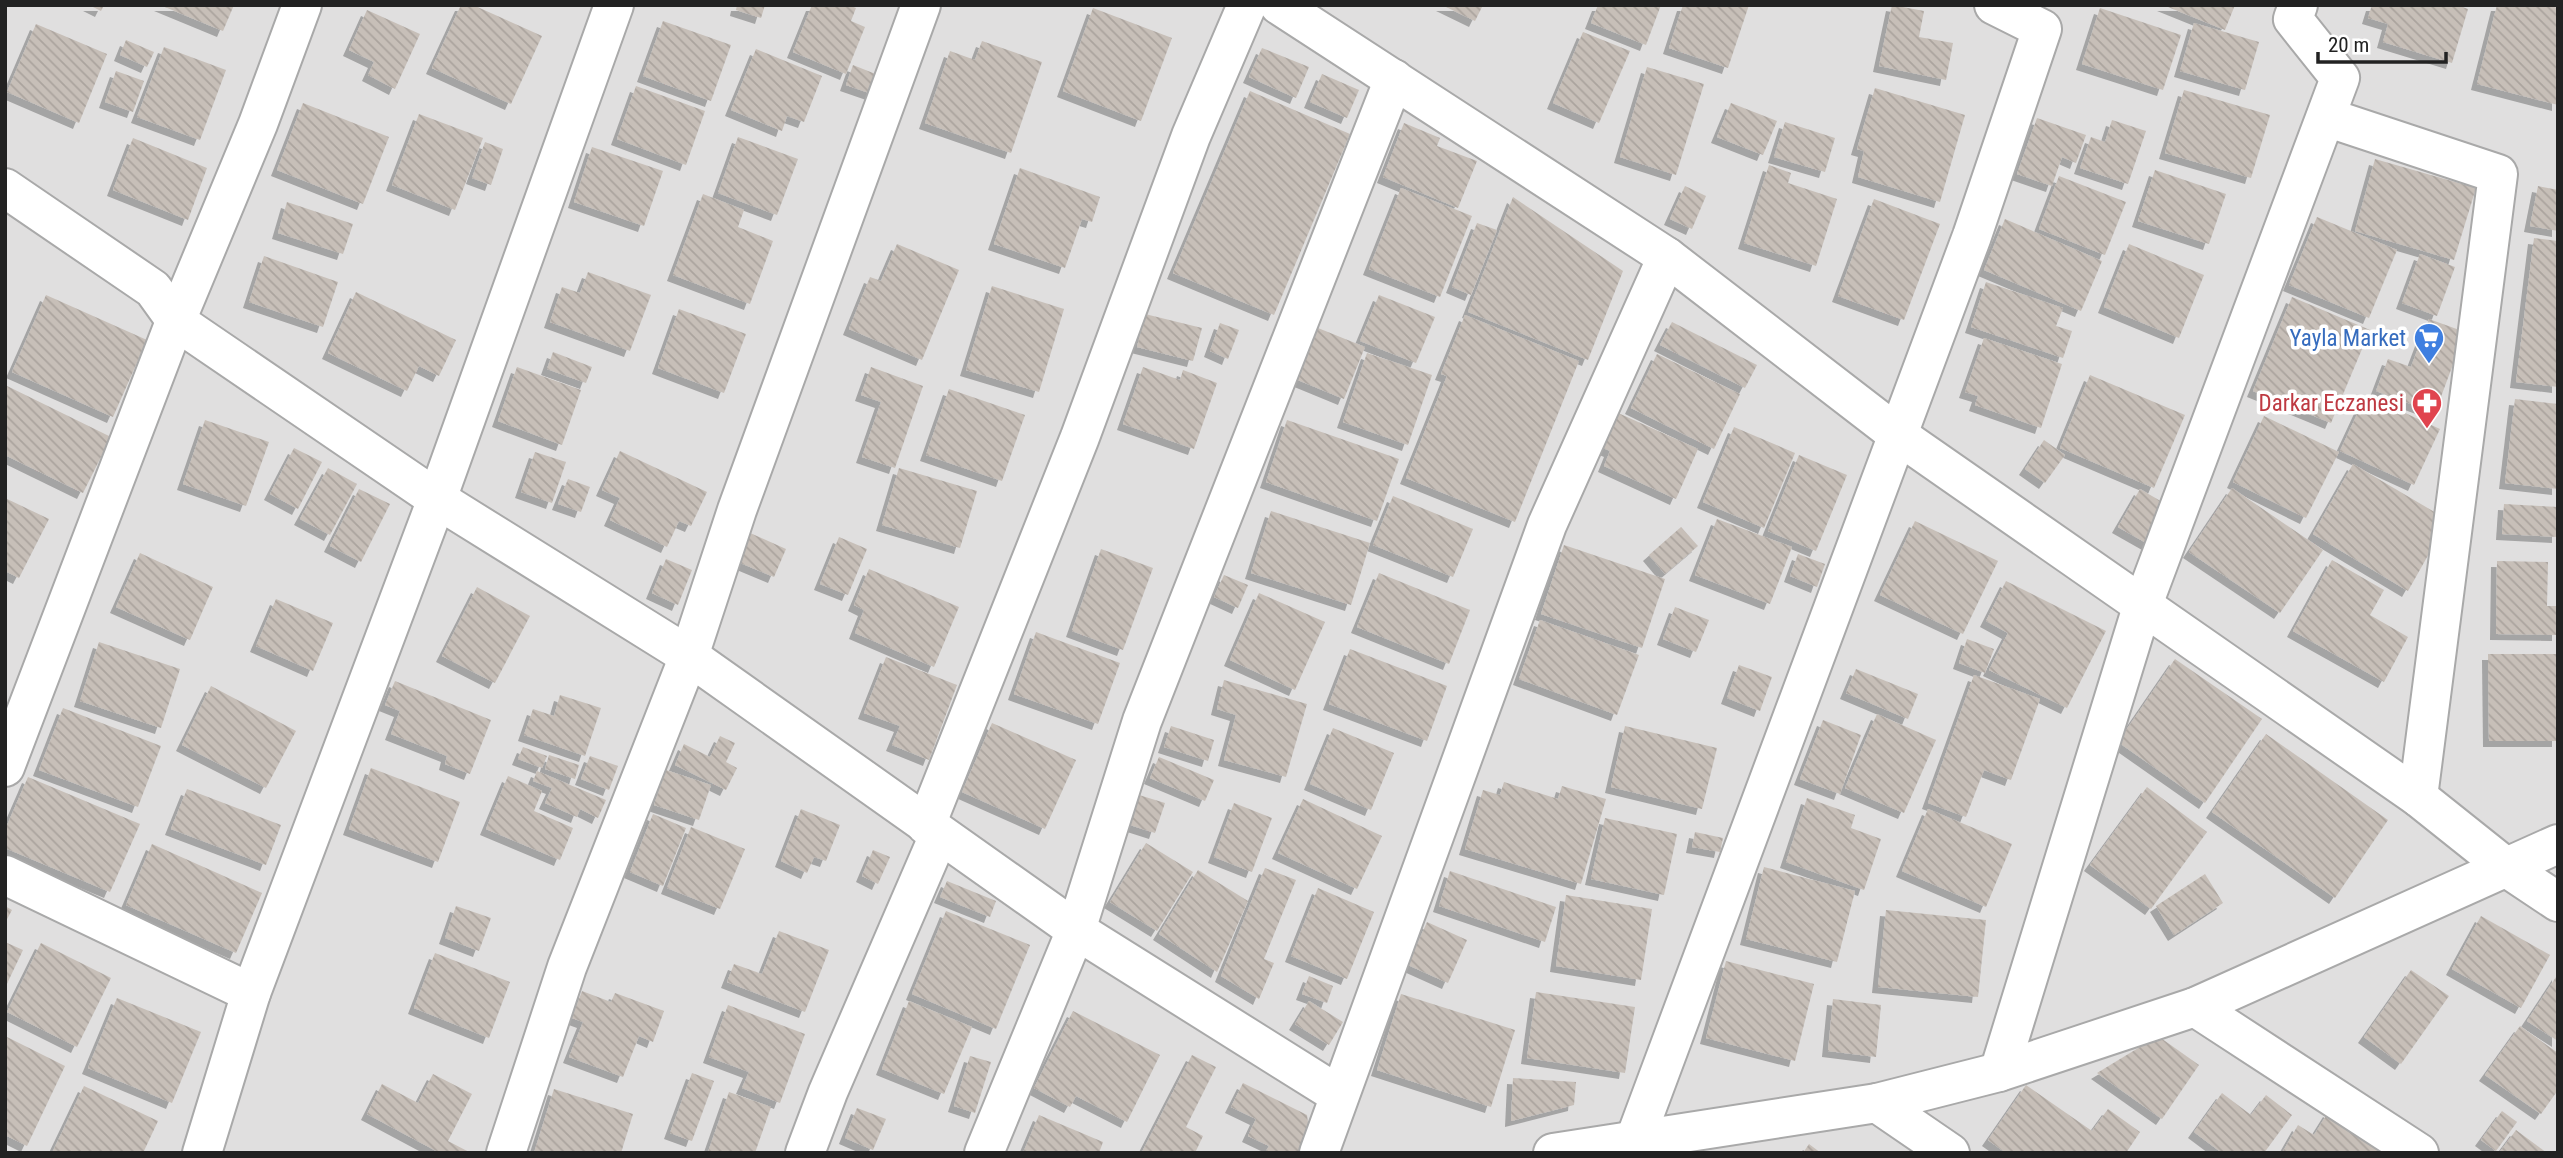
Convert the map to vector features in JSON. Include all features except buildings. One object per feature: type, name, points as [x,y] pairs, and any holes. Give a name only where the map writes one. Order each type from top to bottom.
[{"type":"street","points":[[5,767],[295,5]]},
{"type":"street","points":[[176,321],[258,124],[302,5]]},
{"type":"street","points":[[202,1153],[251,993],[437,499],[614,5]]},
{"type":"street","points":[[506,1153],[567,967],[689,656],[737,510],[921,5]]},
{"type":"street","points":[[806,1153],[932,830],[1191,136],[1247,5]]},
{"type":"street","points":[[1279,5],[1667,257],[1898,435],[2418,797],[2507,868],[2558,902]]},
{"type":"street","points":[[1634,1142],[1972,236],[2042,29],[1994,5]]},
{"type":"street","points":[[1999,1072],[2142,607],[2340,78],[2293,19],[2298,5]]},
{"type":"street","points":[[984,1153],[1076,930],[1142,721],[1394,79]]},
{"type":"street","points":[[2326,117],[2498,174],[2418,797]]},
{"type":"street","points":[[5,188],[153,289],[176,321],[437,499],[689,656],[1076,930],[1339,1095]]},
{"type":"street","points":[[1319,1153],[1547,525],[1667,257]]},
{"type":"street","points":[[1553,1153],[1877,1103],[1999,1072],[2195,1007],[2558,844]]},
{"type":"street","points":[[5,875],[251,993]]},
{"type":"street","points":[[2195,1007],[2419,1153]]},
{"type":"street","points":[[1877,1103],[1950,1153]]},
{"type":"shaded area","points":[[5,5],[2558,5],[2558,1153],[5,1153]]},
{"type":"place","name":"Yayla Market","points":[[2429,365]]},
{"type":"place","name":"Darkar Eczanesi","points":[[2427,430]]}]
